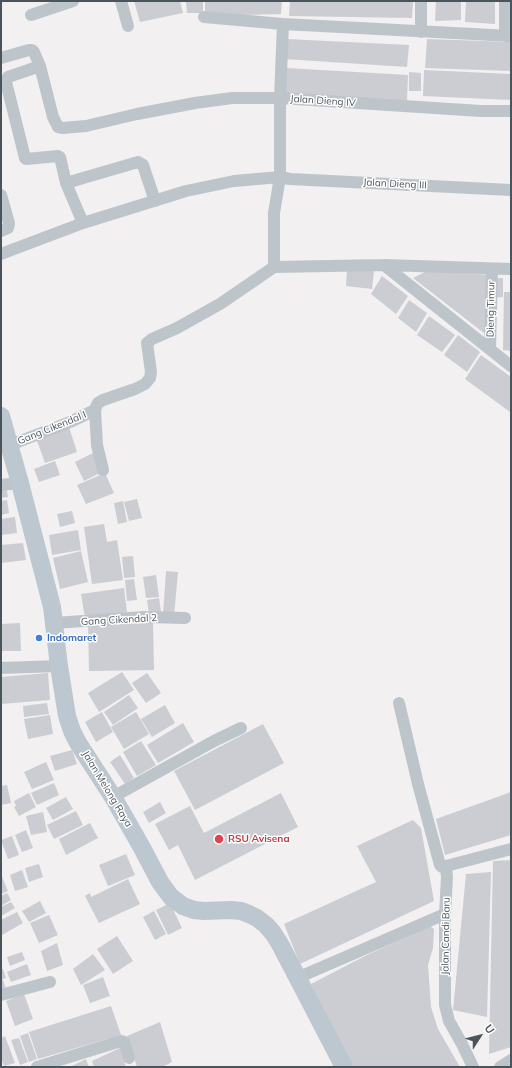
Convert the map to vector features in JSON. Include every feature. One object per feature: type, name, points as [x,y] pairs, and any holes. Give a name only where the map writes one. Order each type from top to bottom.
[{"type":"main road","name":"Jalan Melong Raya","points":[[1,416],[10,445],[52,607],[67,716],[72,731],[113,797],[160,882],[171,897],[183,906],[194,910],[241,911],[266,924],[280,944],[344,1067]]},
{"type":"street","points":[[31,15],[73,1]]},
{"type":"street","points":[[121,1],[128,26]]},
{"type":"street","points":[[421,1],[421,32]]},
{"type":"street","points":[[204,17],[283,24],[508,36],[505,1]]},
{"type":"street","points":[[283,24],[280,98],[280,177],[274,213],[274,267],[384,265],[511,270]]},
{"type":"street","points":[[1,58],[30,50],[34,52],[40,66],[8,77],[6,82],[24,158],[26,160],[60,157],[66,183],[83,224]]},
{"type":"street","name":"Jalan Dieng IV","points":[[40,66],[53,117],[60,128],[86,126],[137,114],[195,103],[232,98],[280,98],[481,111],[511,111]]},
{"type":"street","points":[[66,183],[138,162],[143,165],[155,201]]},
{"type":"street","name":"Jalan Dieng III","points":[[1,254],[83,224],[186,191],[234,181],[280,177],[511,190]]},
{"type":"street","points":[[1,195],[9,223],[8,228],[1,231]]},
{"type":"street","points":[[384,265],[511,366]]},
{"type":"street","name":"Gang Cikendal I","points":[[10,445],[70,422],[95,410],[98,403],[103,400],[145,384],[150,378],[147,343],[150,340],[177,328],[220,304],[274,267]]},
{"type":"street","name":"Dieng Timur","points":[[490,349],[492,269]]},
{"type":"street","points":[[95,410],[97,445],[103,470]]},
{"type":"street","points":[[1,485],[20,483]]},
{"type":"street","name":"Gang Cikendal 2","points":[[54,623],[144,617],[185,618]]},
{"type":"street","points":[[1,668],[59,666]]},
{"type":"street","points":[[399,703],[418,784],[440,865],[442,867],[511,849]]},
{"type":"street","points":[[113,797],[214,741],[242,728]]},
{"type":"street","name":"Jalan Candi Baru","points":[[446,866],[446,1005],[449,1021],[473,1067]]},
{"type":"street","points":[[297,978],[445,914]]},
{"type":"street","points":[[1,995],[50,982]]},
{"type":"street","points":[[37,1067],[121,1041],[124,1042],[129,1058]]},
{"type":"street","points":[[500,1067],[511,1060]]},
{"type":"building","points":[[134,1],[180,1],[183,13],[140,22]]},
{"type":"building","points":[[186,1],[203,1],[203,13],[187,13]]},
{"type":"building","points":[[205,1],[282,1],[281,14],[205,16]]},
{"type":"building","points":[[290,1],[413,1],[412,18],[289,16]]},
{"type":"building","points":[[436,1],[461,1],[461,20],[435,21]]},
{"type":"building","points":[[466,1],[495,1],[495,24],[465,22]]},
{"type":"building","points":[[286,39],[409,45],[407,67],[284,59]]},
{"type":"building","points":[[427,39],[511,42],[511,71],[425,68]]},
{"type":"building","points":[[286,68],[408,75],[407,101],[285,98]]},
{"type":"building","points":[[424,70],[511,74],[511,100],[423,96]]},
{"type":"building","points":[[409,72],[421,73],[421,91],[409,91]]},
{"type":"building","points":[[347,268],[374,271],[372,289],[346,286]]},
{"type":"building","points":[[427,271],[491,275],[489,337],[413,278]]},
{"type":"building","points":[[382,276],[408,296],[396,314],[371,294]]},
{"type":"building","points":[[492,278],[503,278],[503,297],[492,298]]},
{"type":"building","points":[[504,292],[511,292],[511,351],[503,350]]},
{"type":"building","points":[[409,300],[427,313],[416,332],[398,318]]},
{"type":"building","points":[[429,316],[455,335],[442,352],[417,335]]},
{"type":"building","points":[[458,335],[480,352],[467,372],[444,355]]},
{"type":"building","points":[[481,355],[511,377],[510,412],[465,379]]},
{"type":"building","points":[[69,427],[77,452],[45,463],[36,438]]},
{"type":"building","points":[[93,453],[102,472],[84,481],[75,462]]},
{"type":"building","points":[[55,461],[60,475],[39,482],[34,469]]},
{"type":"building","points":[[105,473],[114,493],[86,504],[77,485]]},
{"type":"building","points":[[6,486],[8,497],[1,498],[1,487]]},
{"type":"building","points":[[137,499],[142,518],[129,521],[124,502]]},
{"type":"building","points":[[7,500],[9,513],[1,515],[1,501]]},
{"type":"building","points":[[123,501],[127,522],[118,524],[114,503]]},
{"type":"building","points":[[72,511],[75,523],[60,527],[57,514]]},
{"type":"building","points":[[15,517],[17,533],[1,535],[1,519]]},
{"type":"building","points":[[104,524],[107,542],[117,540],[123,580],[92,584],[84,527]]},
{"type":"building","points":[[78,530],[81,550],[52,555],[49,535]]},
{"type":"building","points":[[23,543],[26,560],[1,563],[1,545]]},
{"type":"building","points":[[81,551],[88,582],[60,589],[53,558]]},
{"type":"building","points":[[133,556],[135,577],[124,578],[122,557]]},
{"type":"building","points":[[166,571],[178,572],[174,616],[163,615]]},
{"type":"building","points":[[156,575],[159,597],[146,598],[143,577]]},
{"type":"building","points":[[134,579],[137,600],[127,601],[125,580]]},
{"type":"building","points":[[124,588],[127,612],[85,618],[81,594]]},
{"type":"building","points":[[159,598],[161,612],[149,614],[147,600]]},
{"type":"building","points":[[153,621],[154,670],[89,671],[88,622]]},
{"type":"building","points":[[20,623],[21,651],[1,651],[1,624]]},
{"type":"building","points":[[122,672],[134,690],[99,712],[88,693]]},
{"type":"building","points":[[48,673],[50,700],[1,704],[1,677]]},
{"type":"building","points":[[147,673],[161,693],[146,703],[132,683]]},
{"type":"building","points":[[129,695],[138,708],[113,725],[104,712]]},
{"type":"building","points":[[47,703],[49,714],[24,717],[23,706]]},
{"type":"building","points":[[165,705],[175,723],[152,737],[141,719]]},
{"type":"building","points":[[102,712],[113,732],[96,742],[85,722]]},
{"type":"building","points":[[136,712],[149,734],[124,749],[111,727]]},
{"type":"building","points":[[50,715],[53,734],[28,739],[24,719]]},
{"type":"building","points":[[183,723],[194,742],[158,763],[147,745]]},
{"type":"building","points":[[263,724],[284,763],[195,810],[174,771]]},
{"type":"building","points":[[141,741],[156,765],[137,776],[123,752]]},
{"type":"building","points":[[72,750],[77,764],[55,771],[50,756]]},
{"type":"building","points":[[120,755],[134,778],[125,784],[110,762]]},
{"type":"building","points":[[46,762],[54,780],[32,789],[24,772]]},
{"type":"building","points":[[54,783],[59,795],[37,805],[31,793]]},
{"type":"building","points":[[7,785],[11,803],[1,805],[1,786]]},
{"type":"building","points":[[511,792],[511,835],[445,855],[436,819]]},
{"type":"building","points":[[29,793],[36,807],[19,816],[14,807],[16,806],[14,801]]},
{"type":"building","name":"RSU Avisena","points":[[281,793],[298,827],[195,880],[178,845],[169,850],[155,824],[190,806],[204,833]]},
{"type":"building","points":[[66,797],[73,809],[53,820],[46,808]]},
{"type":"building","points":[[160,802],[166,813],[149,823],[143,812]]},
{"type":"building","points":[[76,811],[83,825],[54,839],[47,825]]},
{"type":"building","points":[[43,812],[47,832],[31,835],[26,816]]},
{"type":"building","points":[[413,820],[421,828],[434,901],[300,964],[284,924],[376,882],[357,846]]},
{"type":"building","points":[[90,823],[98,838],[66,855],[59,839]]},
{"type":"building","points":[[26,830],[33,848],[22,852],[15,835]]},
{"type":"building","points":[[12,836],[19,855],[8,859],[1,840]]},
{"type":"building","points":[[126,854],[135,875],[108,886],[99,865]]},
{"type":"building","points":[[511,860],[511,1047],[489,1054],[493,861]]},
{"type":"building","points":[[39,864],[43,877],[29,882],[25,868]]},
{"type":"building","points":[[22,870],[28,887],[15,891],[10,875]]},
{"type":"building","points":[[491,872],[487,1017],[453,1010],[466,874]]},
{"type":"building","points":[[1,874],[8,891],[1,894]]},
{"type":"building","points":[[128,879],[140,904],[99,923],[85,896],[90,893],[91,897]]},
{"type":"building","points":[[7,893],[11,900],[1,906],[1,896]]},
{"type":"building","points":[[40,901],[46,913],[29,922],[22,911]]},
{"type":"building","points":[[11,902],[15,908],[1,916],[1,907]]},
{"type":"building","points":[[170,903],[182,928],[168,935],[156,910]]},
{"type":"building","points":[[154,911],[166,934],[155,940],[143,917]]},
{"type":"building","points":[[17,912],[23,923],[2,935],[1,920]]},
{"type":"building","points":[[49,915],[58,935],[39,943],[30,923]]},
{"type":"building","points":[[430,926],[434,929],[433,948],[428,965],[431,1007],[438,1029],[460,1067],[354,1067],[311,984],[365,956]]},
{"type":"building","points":[[117,936],[133,961],[113,974],[97,949]]},
{"type":"building","points":[[57,943],[63,965],[47,971],[41,951]]},
{"type":"building","points":[[22,952],[25,960],[10,966],[7,957]]},
{"type":"building","points":[[93,954],[105,970],[81,985],[73,969]]},
{"type":"building","points":[[27,964],[31,975],[11,982],[7,972]]},
{"type":"building","points":[[1,969],[3,969],[6,978],[1,980]]},
{"type":"building","points":[[103,977],[110,996],[90,1003],[83,985]]},
{"type":"building","points":[[3,980],[6,989],[1,990],[1,981]]},
{"type":"building","points":[[24,994],[33,1019],[15,1026],[6,1001]]},
{"type":"building","points":[[111,1006],[121,1035],[38,1059],[29,1032]]},
{"type":"building","points":[[160,1022],[172,1062],[162,1067],[137,1067],[127,1036]]},
{"type":"building","points":[[28,1033],[37,1059],[29,1062],[20,1036]]},
{"type":"building","points":[[5,1036],[15,1063],[4,1066],[1,1058],[1,1038]]},
{"type":"building","points":[[19,1038],[28,1062],[20,1065],[11,1040]]},
{"type":"building","points":[[120,1048],[126,1067],[94,1067],[92,1061]]},
{"type":"building","points":[[86,1059],[89,1067],[70,1067]]},
{"type":"place","name":"Indomaret","points":[[39,638]]},
{"type":"place","name":"RSU Avisena","points":[[219,839]]}]
